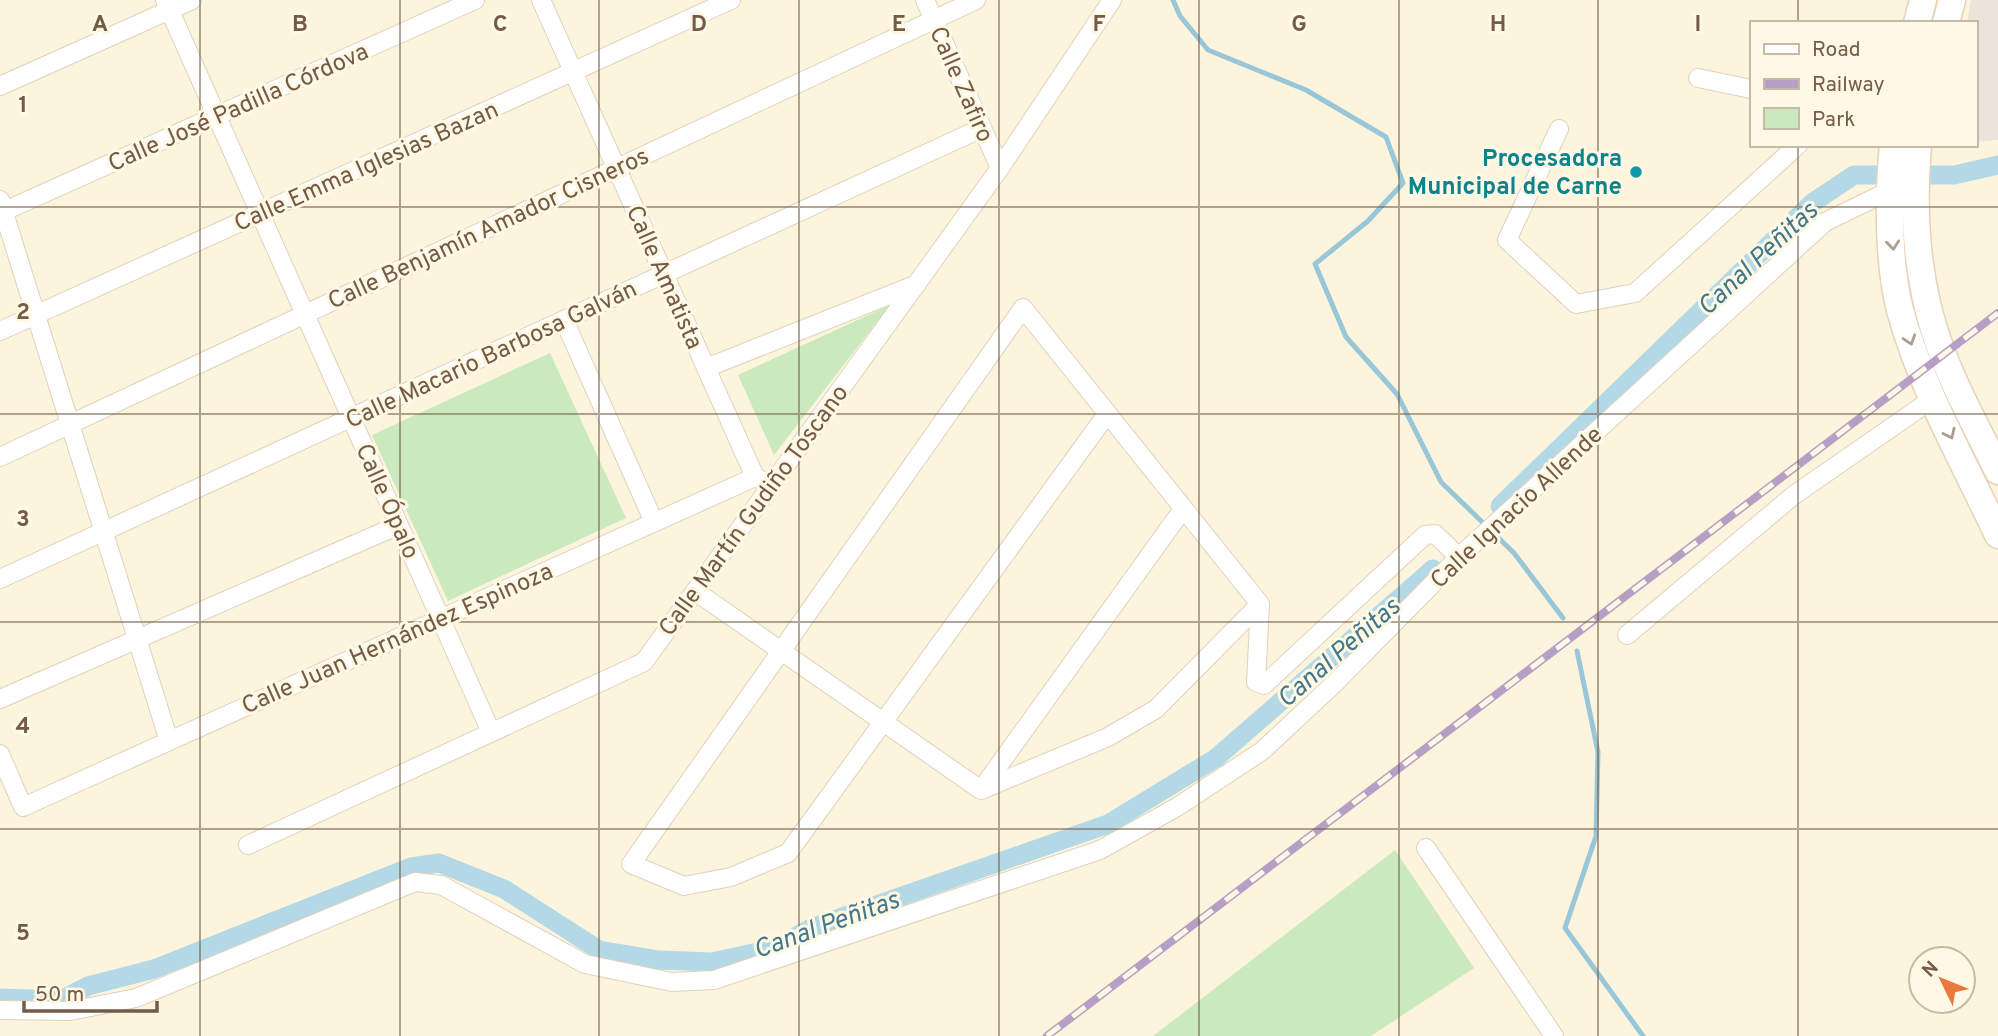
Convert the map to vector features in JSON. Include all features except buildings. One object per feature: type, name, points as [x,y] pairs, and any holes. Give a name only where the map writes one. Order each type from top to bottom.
[{"type":"main road","points":[[1917,21],[1923,0]]},
{"type":"main road","points":[[1947,21],[1952,0]]},
{"type":"main road","points":[[1899,165],[1915,194],[1926,302],[1943,355],[1998,471]]},
{"type":"main road","points":[[1899,165],[1900,308],[1921,372],[1998,535]]},
{"type":"street","points":[[0,86],[167,5],[192,0]]},
{"type":"street","name":"Calle José Padilla Córdova","points":[[1,209],[475,0]]},
{"type":"street","name":"Calle Amatista","points":[[541,0],[706,368],[763,481]]},
{"type":"street","name":"Calle Emma Iglesias Bazan","points":[[0,331],[731,0]]},
{"type":"street","name":"Calle Zafiro","points":[[925,0],[1000,168]]},
{"type":"street","name":"Calle Benjamín Amador Cisneros","points":[[0,457],[976,0]]},
{"type":"street","name":"Calle Martín Gudiño Toscano","points":[[248,845],[644,662],[695,591],[763,481],[916,284],[1000,168],[1112,0]]},
{"type":"street","name":"Calle Ópalo","points":[[167,5],[491,732]]},
{"type":"street","points":[[1698,78],[1750,89]]},
{"type":"street","name":"Calle Macario Barbosa Galván","points":[[0,579],[982,128]]},
{"type":"street","points":[[1559,129],[1507,240],[1576,304],[1635,293],[1794,147]]},
{"type":"street","name":"Calle Ignacio Allende","points":[[0,1010],[70,1010],[136,998],[415,882],[441,885],[585,964],[672,982],[714,980],[1100,850],[1177,807],[1262,751],[1335,683],[1466,551],[1825,222],[1899,165]]},
{"type":"street","points":[[1,209],[169,741]]},
{"type":"street","points":[[706,368],[916,284]]},
{"type":"street","points":[[1107,414],[788,853],[731,877],[684,886],[631,864],[1023,308],[1260,604],[1256,682],[1264,685],[1425,535],[1435,534],[1466,551]]},
{"type":"street","points":[[564,320],[654,522]]},
{"type":"street","points":[[1627,635],[1794,495],[1934,398]]},
{"type":"street","name":"Calle Juan Hernández Espinoza","points":[[0,754],[23,807],[654,522],[763,481]]},
{"type":"street","points":[[981,790],[1184,509]]},
{"type":"street","points":[[0,699],[399,525]]},
{"type":"street","points":[[695,591],[981,790]]},
{"type":"street","points":[[981,790],[1108,737],[1156,709],[1260,604]]},
{"type":"street","points":[[1426,848],[1555,1036]]},
{"type":"shaded area","points":[[1971,0],[1998,0],[1998,140],[1977,142],[1977,21],[1967,21]]},
{"type":"green space","points":[[890,305],[774,455],[738,375]]},
{"type":"green space","points":[[550,353],[626,518],[448,601],[372,435]]},
{"type":"green space","points":[[1395,850],[1474,968],[1371,1036],[1153,1036]]},
{"type":"waterway","points":[[1173,0],[1180,16],[1208,50],[1306,90],[1386,137],[1403,183],[1368,221],[1315,264],[1346,337],[1397,394],[1441,482],[1514,553],[1563,618]]},
{"type":"waterway","name":"Canal Peñitas","points":[[1500,506],[1812,203],[1854,175],[1954,175],[1998,165]]},
{"type":"waterway","name":"Canal Peñitas","points":[[0,998],[61,1000],[88,986],[154,969],[411,867],[439,863],[504,889],[599,950],[659,960],[712,962],[776,948],[811,928],[1108,824],[1216,758],[1433,569]]},
{"type":"waterway","points":[[1577,651],[1598,752],[1596,836],[1565,928],[1643,1036]]},
{"type":"railway","points":[[1047,1036],[1998,313]]},
{"type":"place","name":"Procesadora Municipal de Carne","points":[[1636,172]]}]
